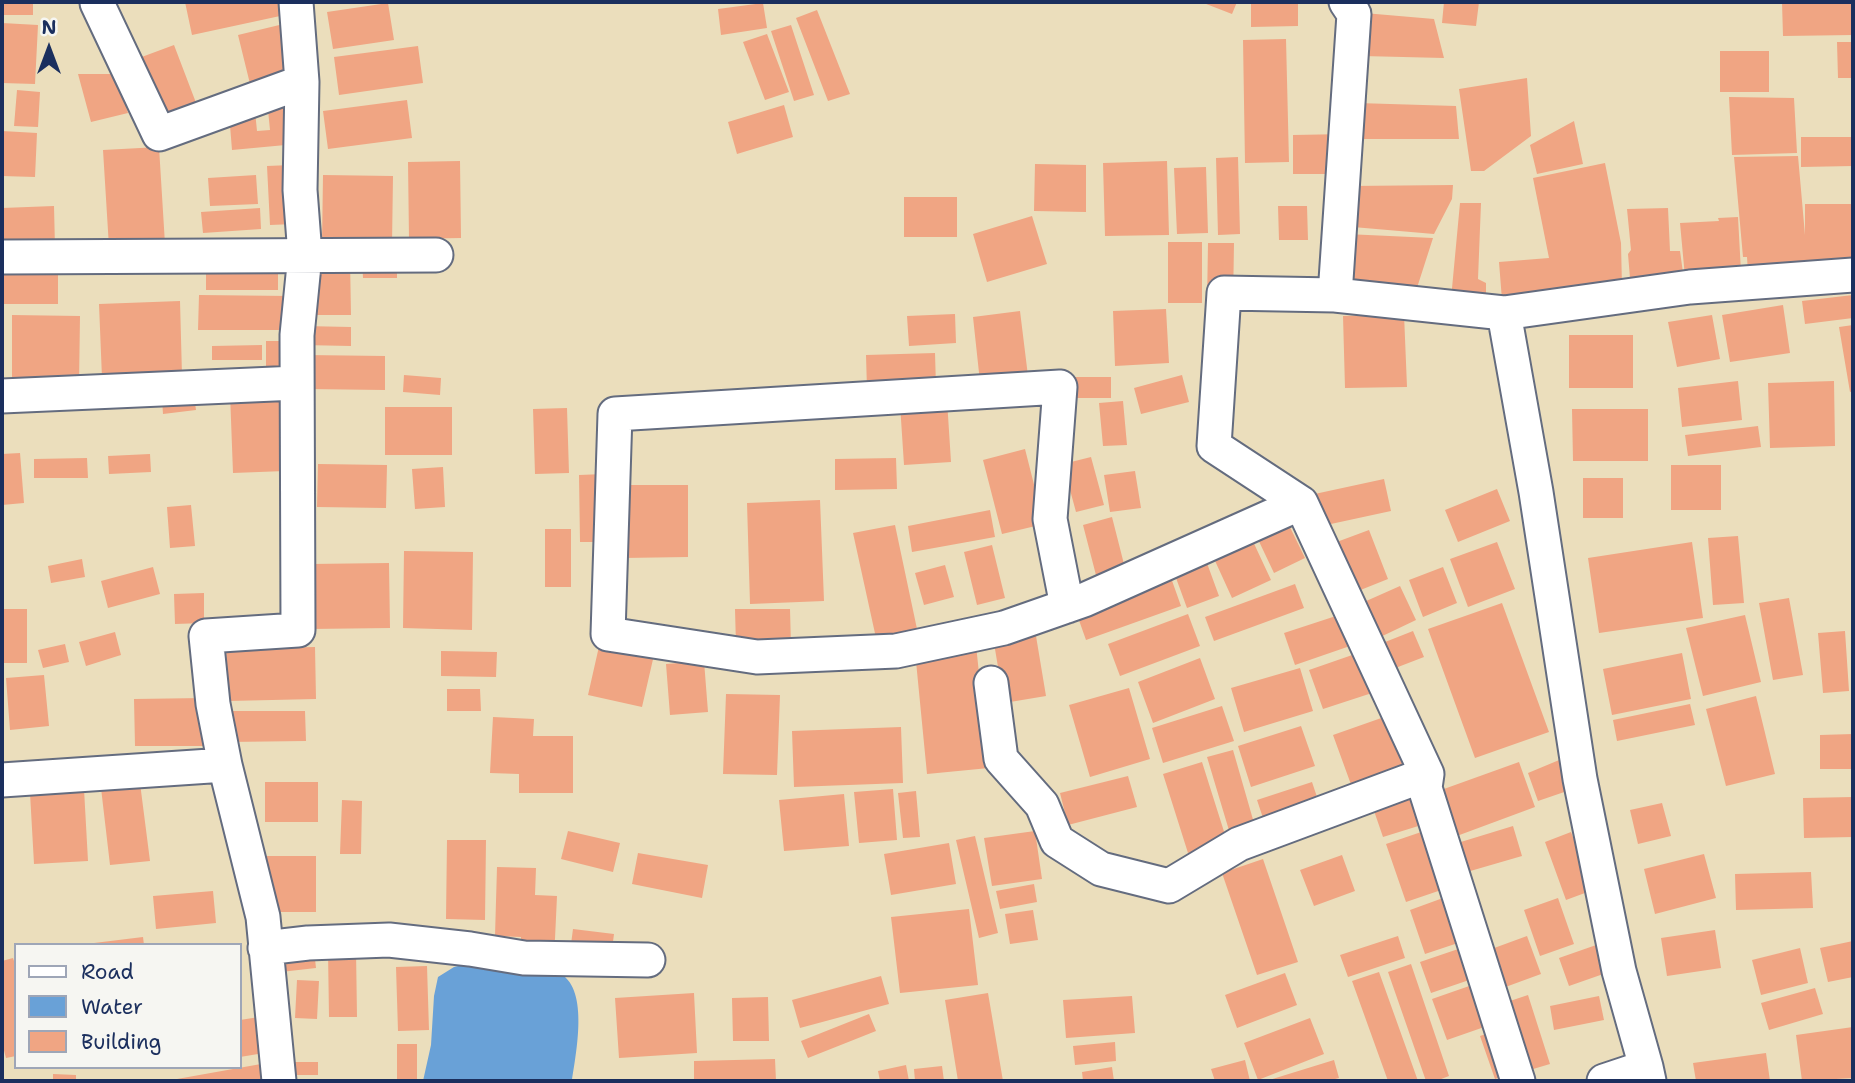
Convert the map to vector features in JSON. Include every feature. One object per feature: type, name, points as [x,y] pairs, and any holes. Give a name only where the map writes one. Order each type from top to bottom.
[{"type":"street","points":[[279,1081],[263,917],[225,765],[213,704],[206,636],[298,630],[297,335],[305,254],[300,190],[302,82],[296,2]]},
{"type":"street","points":[[1335,295],[1354,14],[1346,2]]},
{"type":"street","points":[[97,3],[159,134],[302,82]]},
{"type":"street","points":[[2,257],[436,254]]},
{"type":"street","points":[[1518,1081],[1425,788],[1427,774],[1301,503],[1214,446],[1223,293],[1335,295],[1504,313],[1690,287],[1853,275]]},
{"type":"street","points":[[1504,313],[1536,492],[1580,779],[1619,971],[1648,1074],[1604,1081]]},
{"type":"street","points":[[2,396],[297,383]]},
{"type":"street","points":[[1067,606],[1050,519],[1060,387],[615,414],[608,634],[757,657],[896,651],[1004,628],[1067,606],[1301,503]]},
{"type":"street","points":[[990,683],[1001,760],[1042,805],[1057,841],[1101,869],[1169,887],[1239,844],[1427,774]]},
{"type":"street","points":[[2,780],[225,765]]},
{"type":"street","points":[[265,948],[308,943],[389,940],[524,958],[648,960]]},
{"type":"water","points":[[470,963],[555,972],[570,982],[578,1008],[578,1039],[572,1081],[423,1081],[431,1045],[438,977],[454,967]]},
{"type":"building","points":[[2,2],[33,2],[33,15],[2,15]]},
{"type":"building","points":[[185,2],[291,2],[294,13],[192,35]]},
{"type":"building","points":[[1201,2],[1237,2],[1232,14]]},
{"type":"building","points":[[1251,2],[1298,2],[1298,26],[1251,27]]},
{"type":"building","points":[[1444,2],[1479,2],[1476,26],[1442,23]]},
{"type":"building","points":[[1782,2],[1853,2],[1853,35],[1783,36]]},
{"type":"building","points":[[388,3],[394,40],[333,49],[327,12]]},
{"type":"building","points":[[763,3],[767,28],[721,35],[718,9]]},
{"type":"building","points":[[817,10],[850,94],[828,101],[796,18]]},
{"type":"building","points":[[1364,13],[1434,19],[1444,58],[1362,56]]},
{"type":"building","points":[[300,20],[314,77],[252,92],[238,35]]},
{"type":"building","points":[[2,23],[38,25],[35,84],[2,83]]},
{"type":"building","points":[[791,25],[814,95],[794,101],[771,31]]},
{"type":"building","points":[[767,34],[789,92],[765,100],[743,42]]},
{"type":"building","points":[[1286,39],[1289,162],[1245,163],[1243,40]]},
{"type":"building","points":[[1837,42],[1853,42],[1853,78],[1838,78]]},
{"type":"building","points":[[174,45],[198,108],[162,120],[139,58]]},
{"type":"building","points":[[418,46],[423,83],[339,95],[334,57]]},
{"type":"building","points":[[1720,51],[1769,51],[1769,92],[1720,92]]},
{"type":"building","points":[[78,74],[117,74],[128,113],[91,122]]},
{"type":"building","points":[[1527,78],[1531,136],[1484,171],[1471,171],[1459,89]]},
{"type":"building","points":[[17,90],[40,92],[38,127],[14,126]]},
{"type":"building","points":[[303,97],[307,143],[232,150],[229,113],[255,111],[257,131],[270,130],[267,100]]},
{"type":"building","points":[[1729,97],[1794,98],[1797,153],[1732,155]]},
{"type":"building","points":[[407,100],[412,138],[328,149],[323,111]]},
{"type":"building","points":[[1357,103],[1456,106],[1459,139],[1356,139]]},
{"type":"building","points":[[784,105],[793,137],[737,154],[728,122]]},
{"type":"building","points":[[1574,121],[1583,164],[1537,174],[1530,145]]},
{"type":"building","points":[[2,131],[37,133],[35,177],[2,176]]},
{"type":"building","points":[[1347,134],[1347,174],[1293,174],[1293,135]]},
{"type":"building","points":[[1801,137],[1853,137],[1853,166],[1801,167]]},
{"type":"building","points":[[159,147],[165,244],[109,247],[103,150]]},
{"type":"building","points":[[1798,156],[1805,235],[1805,204],[1853,204],[1853,263],[1748,273],[1747,257],[1743,257],[1734,157]]},
{"type":"building","points":[[1238,157],[1240,234],[1218,235],[1216,158]]},
{"type":"building","points":[[460,161],[461,238],[409,239],[408,162]]},
{"type":"building","points":[[1167,161],[1169,235],[1105,236],[1103,163]]},
{"type":"building","points":[[1605,163],[1621,243],[1622,287],[1502,300],[1499,262],[1549,258],[1533,178]]},
{"type":"building","points":[[1035,164],[1086,165],[1086,212],[1034,211]]},
{"type":"building","points":[[291,165],[294,224],[270,225],[267,166]]},
{"type":"building","points":[[1206,167],[1208,233],[1177,234],[1174,168]]},
{"type":"building","points":[[256,175],[258,204],[210,206],[208,178]]},
{"type":"building","points":[[323,175],[393,176],[392,245],[322,244]]},
{"type":"building","points":[[1453,185],[1452,199],[1434,234],[1353,227],[1350,186]]},
{"type":"building","points":[[904,197],[957,197],[957,237],[904,237]]},
{"type":"building","points":[[1460,203],[1481,203],[1478,279],[1486,283],[1486,302],[1451,299]]},
{"type":"building","points":[[54,206],[55,248],[2,250],[2,208]]},
{"type":"building","points":[[1278,206],[1307,206],[1308,240],[1279,240]]},
{"type":"building","points":[[260,208],[261,229],[203,233],[201,212]]},
{"type":"building","points":[[1668,208],[1670,251],[1680,251],[1684,280],[1631,290],[1627,209]]},
{"type":"building","points":[[1032,216],[1047,264],[987,282],[973,234]]},
{"type":"building","points":[[1738,217],[1741,272],[1685,277],[1680,223]]},
{"type":"building","points":[[1346,234],[1433,238],[1415,294],[1348,289]]},
{"type":"building","points":[[1168,242],[1202,242],[1202,303],[1168,303]]},
{"type":"building","points":[[1208,243],[1234,243],[1233,304],[1207,303]]},
{"type":"building","points":[[350,259],[351,315],[311,315],[310,260]]},
{"type":"building","points":[[397,259],[397,278],[363,278],[362,260]]},
{"type":"building","points":[[206,261],[278,261],[278,290],[206,290]]},
{"type":"building","points":[[4,262],[58,262],[58,304],[4,304]]},
{"type":"building","points":[[199,295],[289,296],[289,330],[198,330]]},
{"type":"building","points":[[1853,295],[1853,318],[1805,324],[1802,301]]},
{"type":"building","points":[[180,301],[182,375],[102,378],[99,304]]},
{"type":"building","points":[[1783,305],[1790,353],[1730,362],[1722,315]]},
{"type":"building","points":[[1166,309],[1169,363],[1115,366],[1113,311]]},
{"type":"building","points":[[1020,311],[1028,376],[980,382],[973,317]]},
{"type":"building","points":[[955,314],[956,343],[909,346],[907,316]]},
{"type":"building","points":[[1404,314],[1407,387],[1345,388],[1343,316]]},
{"type":"building","points":[[12,315],[80,316],[79,385],[12,384]]},
{"type":"building","points":[[1712,315],[1720,359],[1677,367],[1668,322]]},
{"type":"building","points":[[1853,325],[1853,391],[1850,392],[1839,327]]},
{"type":"building","points":[[303,326],[351,327],[351,346],[302,345]]},
{"type":"building","points":[[1569,335],[1633,335],[1633,388],[1569,388]]},
{"type":"building","points":[[266,341],[288,341],[287,378],[266,378]]},
{"type":"building","points":[[262,345],[262,360],[212,360],[212,346]]},
{"type":"building","points":[[935,353],[936,387],[867,389],[866,355]]},
{"type":"building","points":[[306,355],[385,356],[385,390],[306,389]]},
{"type":"building","points":[[404,375],[441,378],[440,395],[403,392]]},
{"type":"building","points":[[1182,375],[1189,402],[1141,414],[1134,388]]},
{"type":"building","points":[[1074,377],[1111,377],[1111,398],[1074,398]]},
{"type":"building","points":[[1738,381],[1742,420],[1682,427],[1678,388]]},
{"type":"building","points":[[1834,381],[1835,446],[1770,448],[1768,383]]},
{"type":"building","points":[[282,391],[285,471],[233,473],[230,393]]},
{"type":"building","points":[[194,396],[196,410],[163,414],[162,399]]},
{"type":"building","points":[[947,400],[951,462],[904,465],[900,404]]},
{"type":"building","points":[[1123,401],[1127,445],[1103,446],[1099,403]]},
{"type":"building","points":[[385,407],[452,407],[452,455],[385,455]]},
{"type":"building","points":[[567,408],[569,473],[535,474],[533,409]]},
{"type":"building","points":[[1572,409],[1648,409],[1648,461],[1573,461]]},
{"type":"building","points":[[1758,426],[1761,447],[1688,456],[1685,435]]},
{"type":"building","points":[[1025,449],[1044,524],[1002,534],[983,460]]},
{"type":"building","points":[[20,453],[24,503],[2,505],[2,454]]},
{"type":"building","points":[[150,454],[151,472],[109,474],[108,456]]},
{"type":"building","points":[[1091,457],[1104,505],[1076,512],[1063,464]]},
{"type":"building","points":[[87,458],[88,478],[34,478],[34,459]]},
{"type":"building","points":[[896,458],[897,489],[835,490],[835,459]]},
{"type":"building","points":[[318,464],[387,465],[386,508],[317,507]]},
{"type":"building","points":[[1671,465],[1721,465],[1721,510],[1671,510]]},
{"type":"building","points":[[443,467],[445,507],[415,509],[412,469]]},
{"type":"building","points":[[1135,471],[1141,508],[1110,512],[1104,475]]},
{"type":"building","points":[[604,474],[606,542],[580,542],[579,475]]},
{"type":"building","points":[[1583,478],[1623,478],[1623,518],[1583,518]]},
{"type":"building","points":[[1384,479],[1391,511],[1317,527],[1310,495]]},
{"type":"building","points":[[622,485],[688,485],[688,557],[623,558]]},
{"type":"building","points":[[1497,489],[1510,521],[1458,542],[1445,510]]},
{"type":"building","points":[[820,500],[824,601],[750,604],[747,503]]},
{"type":"building","points":[[191,505],[195,546],[170,548],[167,507]]},
{"type":"building","points":[[990,510],[995,537],[912,552],[908,526]]},
{"type":"building","points":[[1112,517],[1126,572],[1097,579],[1083,525]]},
{"type":"building","points":[[1286,519],[1305,558],[1274,573],[1255,533]]},
{"type":"building","points":[[895,525],[917,629],[876,638],[853,533]]},
{"type":"building","points":[[545,529],[571,529],[571,587],[545,587]]},
{"type":"building","points":[[1369,530],[1388,579],[1353,593],[1334,543]]},
{"type":"building","points":[[1250,535],[1271,580],[1232,598],[1211,552]]},
{"type":"building","points":[[1738,536],[1744,603],[1713,605],[1708,538]]},
{"type":"building","points":[[1497,542],[1515,589],[1468,607],[1450,559]]},
{"type":"building","points":[[1692,542],[1703,618],[1599,633],[1588,558]]},
{"type":"building","points":[[992,545],[1005,598],[977,605],[964,552]]},
{"type":"building","points":[[404,551],[473,552],[472,630],[403,628]]},
{"type":"building","points":[[1204,555],[1219,596],[1187,608],[1172,567]]},
{"type":"building","points":[[82,559],[85,577],[51,583],[48,566]]},
{"type":"building","points":[[389,563],[390,628],[310,629],[310,564]]},
{"type":"building","points":[[945,565],[954,597],[924,605],[915,573]]},
{"type":"building","points":[[153,567],[160,594],[108,608],[101,581]]},
{"type":"building","points":[[1443,567],[1457,603],[1423,617],[1409,580]]},
{"type":"building","points":[[1170,575],[1181,606],[1086,640],[1075,609]]},
{"type":"building","points":[[1295,584],[1304,608],[1214,641],[1205,617]]},
{"type":"building","points":[[1400,586],[1416,620],[1372,641],[1355,606]]},
{"type":"building","points":[[204,593],[204,623],[175,624],[174,594]]},
{"type":"building","points":[[1789,598],[1803,675],[1773,680],[1759,603]]},
{"type":"building","points":[[1502,603],[1549,732],[1475,758],[1428,629]]},
{"type":"building","points":[[2,609],[27,609],[27,663],[2,663]]},
{"type":"building","points":[[735,609],[790,609],[791,646],[736,646]]},
{"type":"building","points":[[1188,614],[1200,646],[1120,676],[1108,644]]},
{"type":"building","points":[[1339,615],[1350,646],[1295,665],[1284,633]]},
{"type":"building","points":[[1745,615],[1761,682],[1703,696],[1686,628]]},
{"type":"building","points":[[1413,631],[1424,657],[1385,672],[1375,646]]},
{"type":"building","points":[[1845,631],[1849,691],[1823,693],[1818,633]]},
{"type":"building","points":[[115,632],[121,655],[86,666],[79,642]]},
{"type":"building","points":[[1036,636],[1046,696],[1004,703],[994,643]]},
{"type":"building","points":[[600,642],[654,655],[642,707],[588,695]]},
{"type":"building","points":[[65,644],[69,662],[43,668],[38,650]]},
{"type":"building","points":[[976,645],[989,768],[927,774],[915,651]]},
{"type":"building","points":[[315,647],[316,699],[228,701],[226,649]]},
{"type":"building","points":[[441,651],[497,652],[496,677],[441,676]]},
{"type":"building","points":[[1358,653],[1372,693],[1323,709],[1309,670]]},
{"type":"building","points":[[1682,653],[1691,699],[1612,715],[1603,669]]},
{"type":"building","points":[[1200,658],[1215,699],[1153,723],[1138,682]]},
{"type":"building","points":[[704,661],[708,712],[670,715],[666,664]]},
{"type":"building","points":[[1300,668],[1313,711],[1244,732],[1231,688]]},
{"type":"building","points":[[44,675],[49,726],[10,730],[6,678]]},
{"type":"building","points":[[1129,688],[1150,759],[1090,777],[1069,705]]},
{"type":"building","points":[[447,689],[480,689],[481,711],[447,711]]},
{"type":"building","points":[[726,694],[780,695],[777,775],[723,774]]},
{"type":"building","points":[[1756,696],[1775,774],[1726,786],[1706,709]]},
{"type":"building","points":[[203,698],[203,746],[135,746],[134,699]]},
{"type":"building","points":[[1690,704],[1695,725],[1617,741],[1613,720]]},
{"type":"building","points":[[1222,706],[1234,741],[1163,763],[1152,728]]},
{"type":"building","points":[[227,711],[305,711],[306,741],[228,742]]},
{"type":"building","points":[[1387,716],[1407,770],[1353,790],[1333,735]]},
{"type":"building","points":[[493,717],[534,719],[533,736],[573,736],[573,793],[519,793],[519,774],[490,773]]},
{"type":"building","points":[[1301,726],[1315,766],[1251,787],[1238,746]]},
{"type":"building","points":[[901,727],[903,783],[794,787],[792,731]]},
{"type":"building","points":[[1853,734],[1853,769],[1820,769],[1820,735]]},
{"type":"building","points":[[1233,750],[1256,830],[1231,837],[1207,757]]},
{"type":"building","points":[[1564,758],[1573,789],[1538,801],[1528,773]]},
{"type":"building","points":[[1202,762],[1227,841],[1188,853],[1163,774]]},
{"type":"building","points":[[1519,762],[1535,807],[1446,840],[1430,794]]},
{"type":"building","points":[[1128,776],[1137,807],[1068,825],[1060,793]]},
{"type":"building","points":[[265,782],[318,782],[318,822],[265,822]]},
{"type":"building","points":[[1312,782],[1321,809],[1266,827],[1257,800]]},
{"type":"building","points":[[140,783],[150,861],[110,865],[101,788]]},
{"type":"building","points":[[84,789],[88,861],[34,864],[30,793]]},
{"type":"building","points":[[893,789],[897,840],[859,843],[854,792]]},
{"type":"building","points":[[1417,790],[1428,823],[1383,837],[1372,805]]},
{"type":"building","points":[[916,791],[920,837],[903,838],[898,793]]},
{"type":"building","points":[[844,794],[849,846],[784,851],[779,800]]},
{"type":"building","points":[[1853,797],[1853,837],[1804,838],[1803,798]]},
{"type":"building","points":[[342,800],[362,801],[361,854],[340,854]]},
{"type":"building","points":[[1662,803],[1671,836],[1638,844],[1630,810]]},
{"type":"building","points":[[1513,826],[1522,856],[1460,874],[1451,845]]},
{"type":"building","points":[[1430,829],[1450,887],[1406,902],[1386,844]]},
{"type":"building","points":[[568,831],[620,843],[613,872],[561,859]]},
{"type":"building","points":[[1035,831],[1042,879],[992,886],[984,838]]},
{"type":"building","points":[[1571,832],[1593,890],[1566,900],[1545,842]]},
{"type":"building","points":[[975,836],[998,933],[979,938],[956,840]]},
{"type":"building","points":[[447,840],[486,840],[485,920],[446,919]]},
{"type":"building","points":[[949,843],[956,884],[891,895],[884,854]]},
{"type":"building","points":[[638,853],[708,865],[702,898],[632,884]]},
{"type":"building","points":[[1704,854],[1716,898],[1655,914],[1644,869]]},
{"type":"building","points":[[1342,855],[1355,891],[1314,906],[1300,870]]},
{"type":"building","points":[[265,856],[316,856],[316,912],[265,912]]},
{"type":"building","points":[[1263,859],[1298,962],[1257,975],[1222,873]]},
{"type":"building","points":[[497,867],[536,868],[535,895],[557,896],[554,960],[520,959],[521,937],[495,936]]},
{"type":"building","points":[[1811,872],[1813,908],[1736,910],[1735,874]]},
{"type":"building","points":[[1034,884],[1037,902],[1000,909],[996,891]]},
{"type":"building","points":[[213,891],[216,923],[156,929],[153,896]]},
{"type":"building","points":[[1454,894],[1470,939],[1425,954],[1410,910]]},
{"type":"building","points":[[1558,898],[1574,944],[1540,956],[1524,910]]},
{"type":"building","points":[[969,909],[978,985],[900,993],[891,917]]},
{"type":"building","points":[[1033,910],[1038,940],[1010,944],[1005,914]]},
{"type":"building","points":[[573,929],[614,934],[610,965],[569,959]]},
{"type":"building","points":[[1715,930],[1721,968],[1667,976],[1661,938]]},
{"type":"building","points":[[1398,936],[1405,958],[1348,977],[1340,955]]},
{"type":"building","points":[[1527,936],[1541,974],[1500,989],[1486,951]]},
{"type":"building","points":[[143,937],[144,943],[94,943]]},
{"type":"building","points":[[1853,941],[1853,977],[1828,982],[1820,948]]},
{"type":"building","points":[[1599,944],[1609,972],[1569,986],[1559,958]]},
{"type":"building","points":[[1467,946],[1478,977],[1431,993],[1420,962]]},
{"type":"building","points":[[1800,948],[1808,983],[1761,995],[1752,960]]},
{"type":"building","points":[[314,950],[316,968],[272,973],[270,955]]},
{"type":"building","points":[[356,950],[357,1017],[329,1017],[328,951]]},
{"type":"building","points":[[13,958],[14,961],[14,1056],[6,1058],[2,1043],[2,961]]},
{"type":"building","points":[[1411,964],[1449,1076],[1436,1081],[1426,1081],[1388,972]]},
{"type":"building","points":[[427,966],[429,1030],[398,1031],[396,967]]},
{"type":"building","points":[[1379,972],[1418,1081],[1388,1081],[1352,981]]},
{"type":"building","points":[[1285,973],[1297,1005],[1237,1028],[1225,995]]},
{"type":"building","points":[[881,976],[889,1004],[800,1028],[792,1000]]},
{"type":"building","points":[[297,980],[319,981],[317,1019],[295,1018]]},
{"type":"building","points":[[1475,984],[1490,1025],[1447,1040],[1432,999]]},
{"type":"building","points":[[1815,988],[1823,1014],[1769,1030],[1761,1003]]},
{"type":"building","points":[[694,993],[697,1053],[619,1058],[615,998]]},
{"type":"building","points":[[988,993],[1003,1081],[958,1081],[945,1000]]},
{"type":"building","points":[[1528,995],[1550,1064],[1523,1072],[1501,1004]]},
{"type":"building","points":[[1132,996],[1135,1033],[1066,1038],[1063,1000]]},
{"type":"building","points":[[1599,996],[1604,1020],[1554,1030],[1550,1006]]},
{"type":"building","points":[[768,997],[769,1041],[733,1041],[732,998]]},
{"type":"building","points":[[869,1014],[876,1031],[808,1058],[801,1041]]},
{"type":"building","points":[[259,1017],[264,1053],[242,1057],[242,1020]]},
{"type":"building","points":[[1310,1018],[1324,1054],[1258,1080],[1244,1043]]},
{"type":"building","points":[[1853,1027],[1853,1078],[1802,1081],[1796,1035]]},
{"type":"building","points":[[1498,1030],[1512,1073],[1495,1079],[1480,1036]]},
{"type":"building","points":[[1115,1042],[1116,1061],[1075,1065],[1073,1046]]},
{"type":"building","points":[[397,1044],[417,1044],[417,1081],[397,1081]]},
{"type":"building","points":[[1766,1053],[1770,1081],[1696,1081],[1693,1063]]},
{"type":"building","points":[[775,1059],[776,1081],[694,1081],[694,1061]]},
{"type":"building","points":[[1245,1060],[1250,1081],[1215,1081],[1211,1069]]},
{"type":"building","points":[[1334,1060],[1339,1078],[1327,1081],[1266,1081]]},
{"type":"building","points":[[287,1062],[318,1062],[318,1075],[287,1075]]},
{"type":"building","points":[[261,1064],[264,1081],[177,1079],[242,1069]]},
{"type":"building","points":[[906,1065],[909,1081],[880,1081],[878,1071]]},
{"type":"building","points":[[942,1066],[944,1081],[915,1081],[914,1069]]},
{"type":"building","points":[[1112,1067],[1114,1081],[1083,1081],[1082,1072]]},
{"type":"building","points":[[53,1074],[76,1075],[76,1081],[53,1081]]}]
